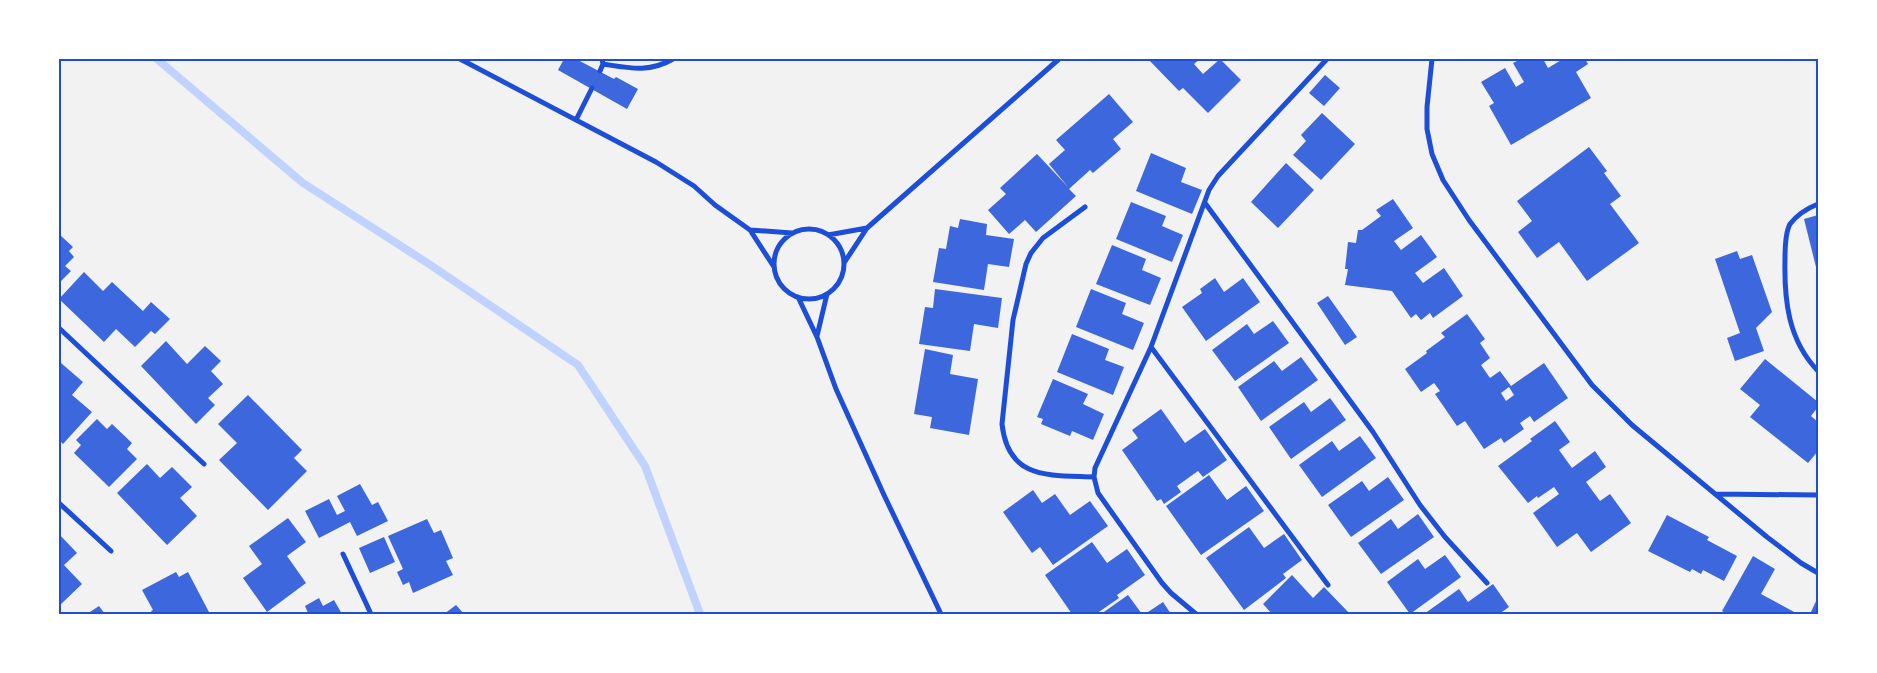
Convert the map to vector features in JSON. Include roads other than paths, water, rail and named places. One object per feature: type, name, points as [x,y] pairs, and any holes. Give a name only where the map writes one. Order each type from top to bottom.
[{"type":"street","points":[[460,59],[656,162],[694,186],[750,230],[774,267],[781,286],[789,293],[798,297],[813,299],[827,294],[839,281],[844,263],[867,228],[1059,59]]},
{"type":"street","points":[[600,71],[603,62],[637,69],[651,68],[673,59]]},
{"type":"street","points":[[1196,614],[1162,583],[1098,493],[1094,477],[1095,468],[1151,347],[1209,190],[1218,176],[1327,59]]},
{"type":"street","points":[[1432,59],[1427,107],[1428,129],[1432,154],[1443,180],[1469,220],[1592,385],[1632,425],[1767,537],[1801,563],[1818,573]]},
{"type":"street","points":[[576,120],[592,88]]},
{"type":"street","points":[[1205,203],[1373,432],[1420,506],[1487,583]]},
{"type":"street","points":[[1818,204],[1801,213],[1790,225],[1785,246],[1786,298],[1790,323],[1801,349],[1818,371]]},
{"type":"street","points":[[1084,206],[1043,238],[1026,264],[1013,320],[1002,424],[1004,440],[1009,451],[1022,466],[1052,475],[1094,477]]},
{"type":"street","points":[[774,267],[775,254],[781,242],[792,233],[810,229],[828,235],[867,228]]},
{"type":"street","points":[[750,230],[792,233]]},
{"type":"street","points":[[828,235],[839,247],[844,263]]},
{"type":"street","points":[[817,337],[827,294]]},
{"type":"street","points":[[798,297],[817,337],[836,389],[941,614]]},
{"type":"street","points":[[59,328],[204,464]]},
{"type":"street","points":[[1151,347],[1328,585]]},
{"type":"street","points":[[1716,494],[1818,495]]},
{"type":"street","points":[[59,503],[111,551]]},
{"type":"street","points":[[343,554],[372,614]]},
{"type":"waterway","points":[[157,59],[303,183],[429,264],[578,365],[645,466],[700,614]]}]
